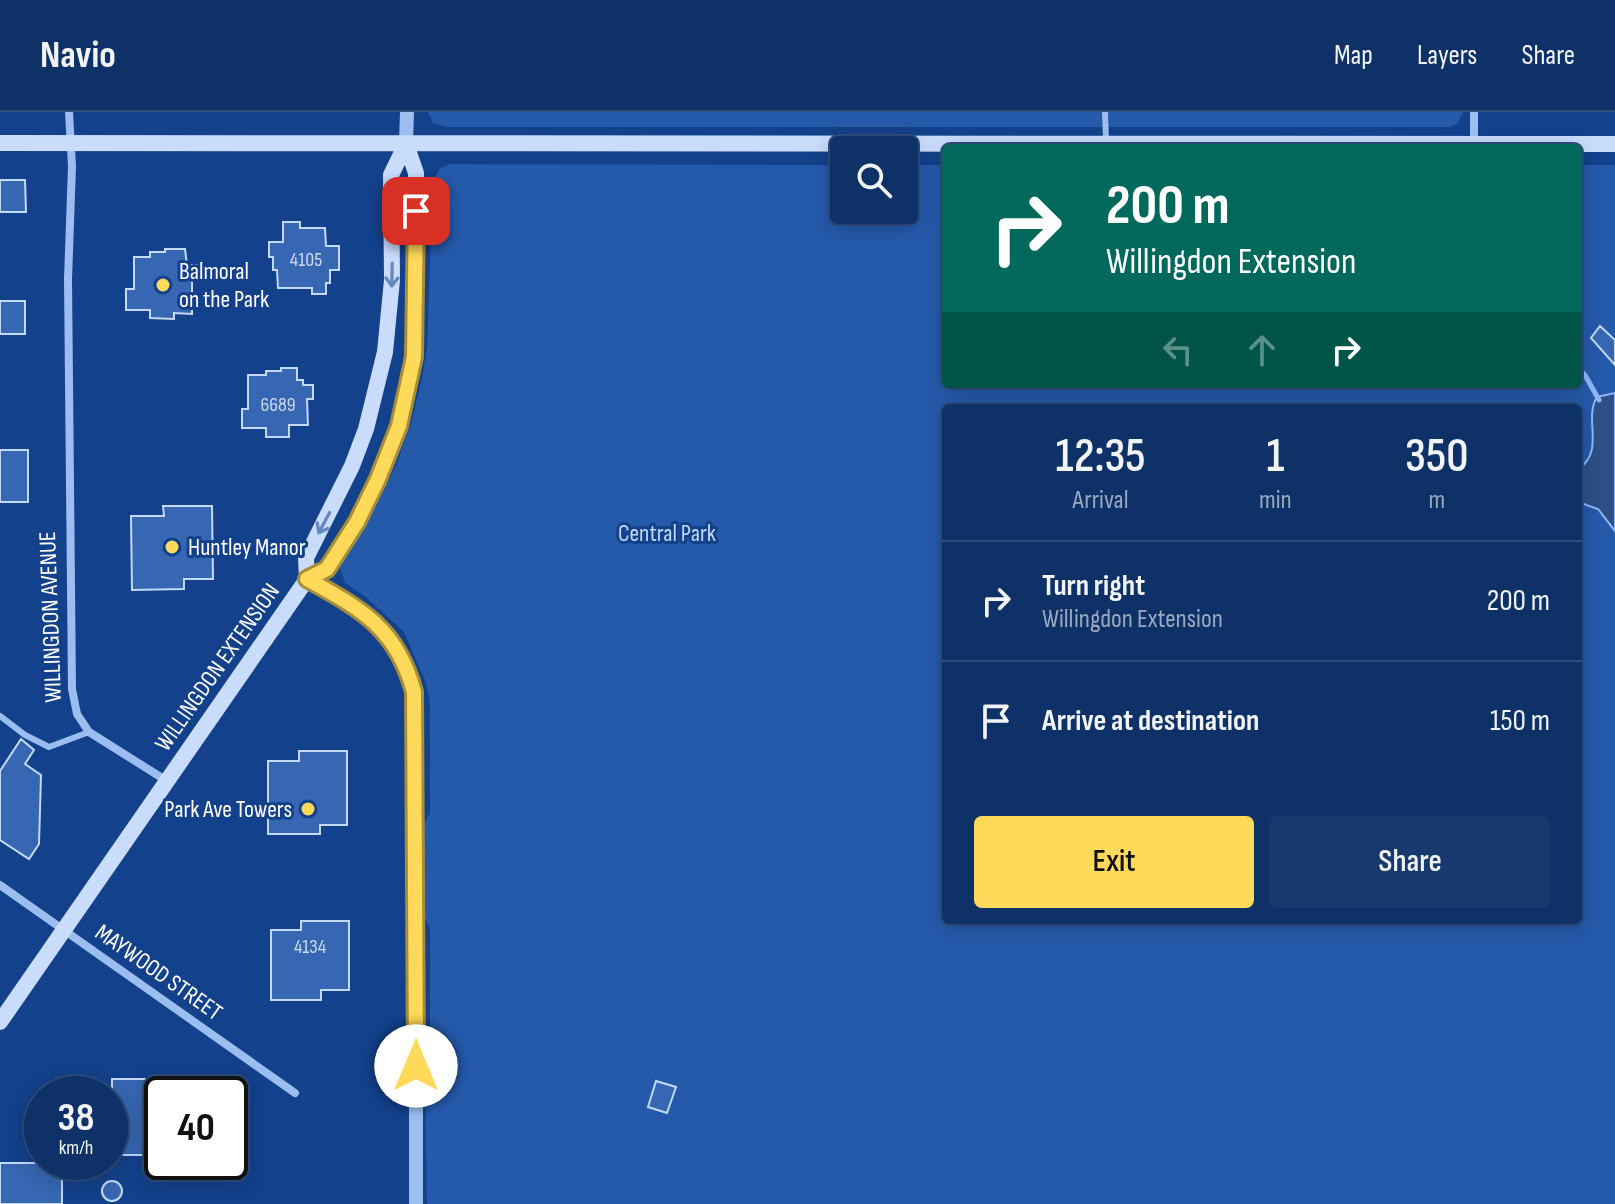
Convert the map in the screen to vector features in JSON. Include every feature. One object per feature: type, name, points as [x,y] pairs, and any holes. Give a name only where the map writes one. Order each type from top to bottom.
[{"type":"main road","points":[[0,143],[1615,144]]},
{"type":"main road","name":"WILLINGDON EXTENSION","points":[[307,579],[306,558],[352,466],[366,429],[383,365],[392,280],[391,175],[406,144]]},
{"type":"main road","name":"WILLINGDON EXTENSION","points":[[167,782],[307,579],[327,569],[357,522],[393,443],[410,381],[416,311],[416,173],[406,144]]},
{"type":"main road","points":[[0,1022],[167,782]]},
{"type":"street","name":"WILLINGDON AVENUE","points":[[69,112],[72,689],[77,714],[89,732]]},
{"type":"street","points":[[406,144],[407,112]]},
{"type":"street","points":[[1474,112],[1474,144]]},
{"type":"street","points":[[307,579],[376,622],[399,650],[414,692],[416,1204]]},
{"type":"street","points":[[89,732],[167,782]]},
{"type":"street","name":"MAYWOOD STREET","points":[[0,885],[295,1093]]},
{"type":"lane","points":[[1105,112],[1106,144]]},
{"type":"lane","points":[[0,716],[25,735],[49,747],[89,732]]},
{"type":"green space","points":[[428,112],[1463,112],[1458,123],[1450,127],[447,127],[433,123]]},
{"type":"green space","name":"Central Park","points":[[450,164],[830,165],[830,224],[918,224],[918,165],[942,165],[942,388],[1582,388],[1582,165],[1615,165],[1615,1204],[427,1204],[425,1089],[430,1080],[430,928],[424,918],[424,823],[430,813],[430,705],[426,683],[404,632],[366,597],[345,583],[340,568],[394,470],[411,424],[427,348],[433,181],[440,168]]},
{"type":"shaded area","points":[[1615,393],[1615,531],[1598,509],[1582,503],[1582,466],[1593,444],[1592,415],[1597,397]]},
{"type":"building","points":[[0,180],[25,180],[26,212],[0,212]]},
{"type":"building","points":[[283,222],[300,222],[300,228],[325,228],[326,246],[339,246],[339,270],[330,270],[326,294],[312,294],[312,288],[278,288],[277,270],[273,270],[273,257],[269,257],[269,242],[283,242]]},
{"type":"building","name":"Balmoral on the Park","points":[[165,249],[185,249],[187,265],[197,265],[197,280],[192,280],[192,314],[174,313],[174,319],[150,318],[150,310],[126,310],[126,289],[134,289],[134,257],[150,257],[150,252],[165,252]]},
{"type":"building","points":[[0,301],[25,301],[25,334],[0,334]]},
{"type":"building","points":[[1600,326],[1615,340],[1615,365],[1591,338]]},
{"type":"building","points":[[281,368],[297,368],[297,380],[303,380],[303,385],[313,385],[313,399],[307,399],[308,425],[289,425],[289,437],[266,437],[266,428],[242,428],[242,409],[248,409],[248,375],[266,375],[266,371],[281,371]]},
{"type":"building","points":[[0,450],[28,450],[28,502],[0,502]]},
{"type":"building","name":"Huntley Manor","points":[[163,506],[212,506],[213,579],[184,579],[184,589],[132,590],[131,516],[164,516]]},
{"type":"building","points":[[21,739],[34,750],[25,764],[41,775],[39,844],[29,859],[0,840],[0,771]]},
{"type":"building","name":"Park Ave Towers","points":[[299,751],[347,751],[347,825],[320,825],[320,834],[268,834],[268,761],[299,761]]},
{"type":"building","points":[[301,921],[349,921],[349,990],[321,990],[321,1000],[271,1000],[271,930],[301,930]]},
{"type":"building","points":[[128,1079],[144,1079],[144,1155],[128,1155]]},
{"type":"building","points":[[656,1081],[676,1087],[667,1113],[648,1107]]},
{"type":"building","points":[[0,1163],[24,1163],[24,1180],[62,1180],[62,1204],[0,1204]]},
{"type":"building","points":[[112,1181],[119,1184],[122,1191],[119,1198],[112,1201],[105,1198],[102,1191],[105,1184]]},
{"type":"waterway","points":[[1582,372],[1599,400]]},
{"type":"place","name":"Balmoral on the Park","points":[[163,285]]},
{"type":"place","name":"Huntley Manor","points":[[172,547]]},
{"type":"place","name":"Park Ave Towers","points":[[308,809]]},
{"type":"route","points":[[416,211],[414,357],[399,426],[357,522],[327,569],[307,579],[376,622],[399,650],[414,692],[416,1066]]}]
